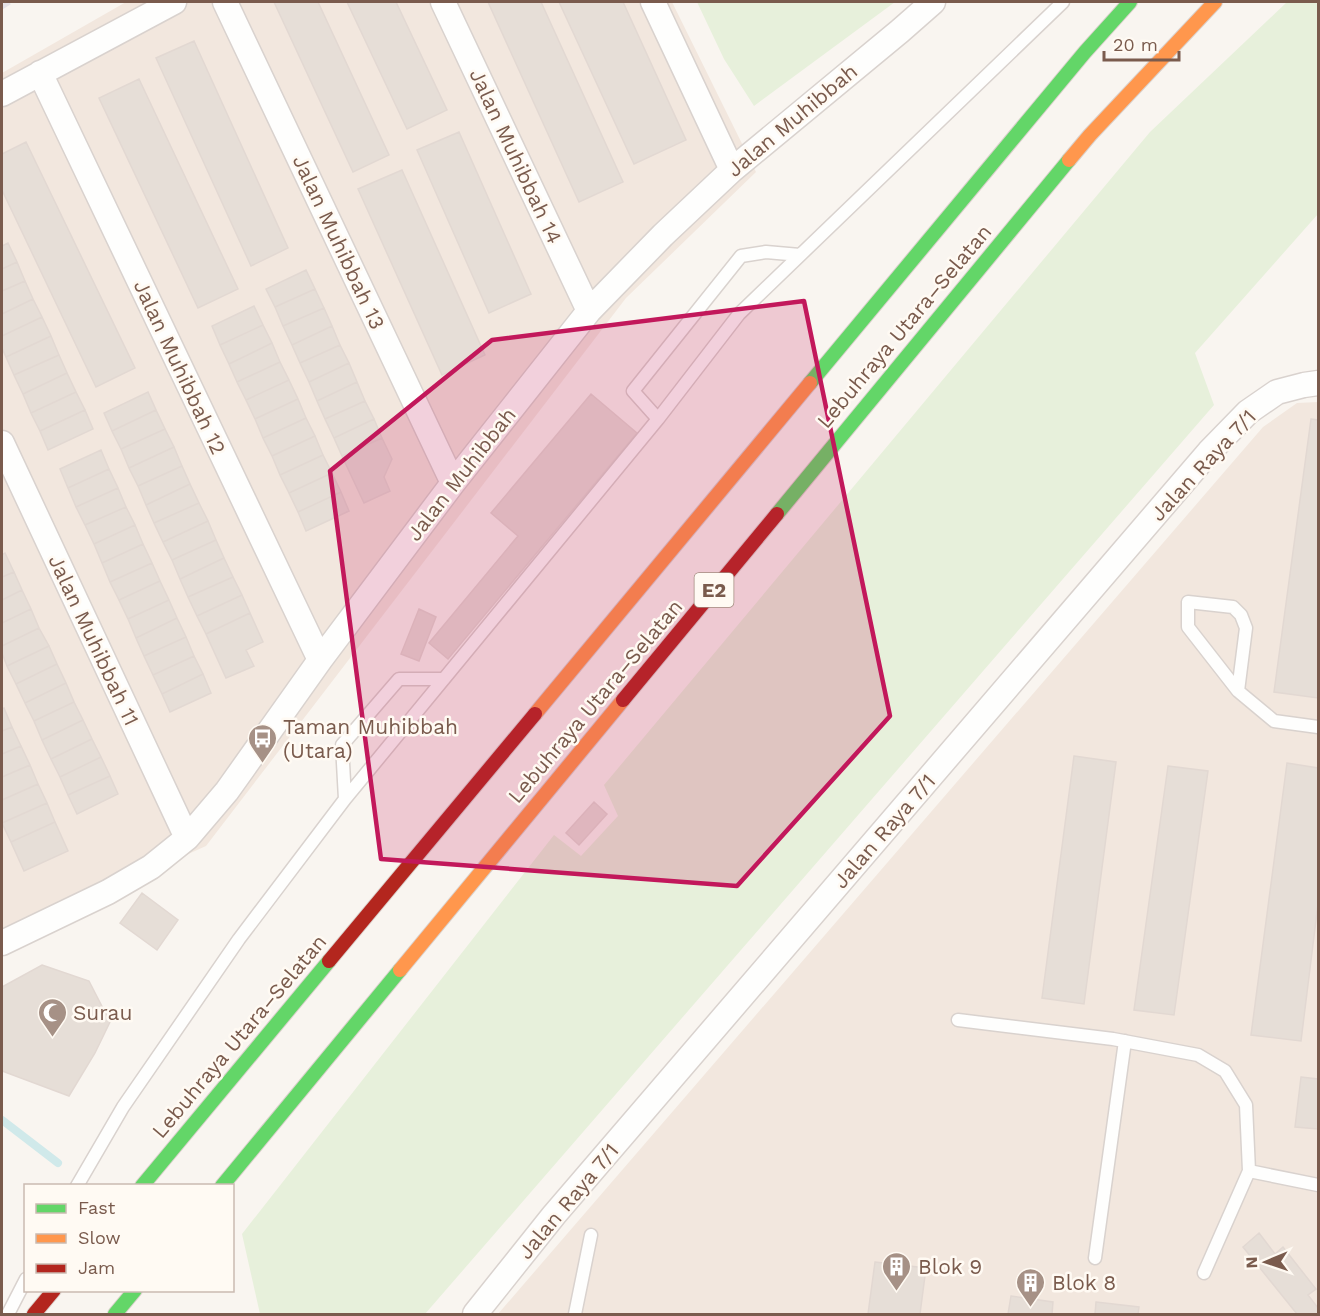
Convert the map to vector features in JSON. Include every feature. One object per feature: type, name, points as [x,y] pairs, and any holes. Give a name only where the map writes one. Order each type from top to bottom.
[{"type":"highway","name":"Lebuhraya Utara–Selatan","points":[[143,1184],[1085,52],[1130,2]]},
{"type":"highway","name":"Lebuhraya Utara–Selatan","points":[[223,1184],[1090,135],[1215,2]]},
{"type":"highway","points":[[34,1314],[52,1292]]},
{"type":"highway","points":[[115,1314],[133,1292]]},
{"type":"street","points":[[2,94],[174,2]]},
{"type":"street","name":"Jalan Muhibbah 13","points":[[225,2],[453,483]]},
{"type":"street","name":"Jalan Muhibbah 14","points":[[443,2],[589,311]]},
{"type":"street","points":[[653,2],[732,170]]},
{"type":"street","name":"Jalan Muhibbah","points":[[4,933],[108,892],[151,867],[187,838],[227,791],[320,660],[453,483],[589,311],[663,235],[732,170],[933,2]]},
{"type":"street","name":"Jalan Muhibbah 12","points":[[40,73],[320,660]]},
{"type":"street","name":"Jalan Raya 7/1","points":[[475,1314],[562,1206],[1209,452],[1248,412],[1277,392],[1318,383]]},
{"type":"street","name":"Jalan Muhibbah 11","points":[[2,443],[187,838]]},
{"type":"lane","points":[[78,1184],[123,1107],[239,939],[345,799],[658,419],[739,314],[1063,2]]},
{"type":"lane","points":[[658,419],[633,391],[741,256],[766,252],[800,255]]},
{"type":"lane","points":[[1238,691],[1246,628],[1241,615],[1233,607],[1188,602],[1188,627],[1238,691],[1274,721],[1318,727]]},
{"type":"lane","points":[[345,799],[342,745],[399,679],[444,679]]},
{"type":"lane","points":[[958,1020],[1125,1041],[1198,1055],[1225,1071],[1246,1105],[1249,1171],[1204,1273]]},
{"type":"lane","points":[[1095,1258],[1125,1041]]},
{"type":"lane","points":[[1249,1171],[1318,1185]]},
{"type":"lane","points":[[575,1314],[591,1235]]},
{"type":"lane","points":[[8,1314],[24,1283]]},
{"type":"highlighted area","points":[[804,301],[890,716],[737,886],[381,859],[330,471],[492,340]]},
{"type":"shaded area","points":[[126,2],[672,2],[756,172],[626,298],[206,846],[2,938],[2,73]]},
{"type":"shaded area","points":[[1318,402],[1318,1314],[498,1314],[1263,427],[1297,403]]},
{"type":"green space","points":[[697,2],[895,2],[754,106],[724,59]]},
{"type":"green space","points":[[1287,2],[1318,2],[1318,214],[1195,353],[1214,405],[425,1314],[260,1314],[242,1234],[554,835],[581,856],[618,816],[604,785],[1150,132]]},
{"type":"building","points":[[274,2],[318,2],[389,155],[353,172]]},
{"type":"building","points":[[347,2],[396,2],[447,110],[407,129]]},
{"type":"building","points":[[488,2],[541,2],[623,182],[579,202]]},
{"type":"building","points":[[559,2],[623,2],[686,140],[634,164]]},
{"type":"building","points":[[194,41],[288,248],[251,266],[156,58]]},
{"type":"building","points":[[139,79],[238,289],[198,308],[99,98]]},
{"type":"building","points":[[459,132],[531,294],[489,313],[417,150]]},
{"type":"building","points":[[26,142],[135,368],[96,387],[2,190],[2,154]]},
{"type":"building","points":[[402,170],[485,355],[442,375],[358,189]]},
{"type":"building","points":[[8,243],[17,262],[2,269],[2,246]]},
{"type":"building","points":[[17,262],[25,281],[2,291],[2,269]]},
{"type":"building","points":[[306,270],[315,289],[275,307],[266,289]]},
{"type":"building","points":[[25,281],[33,299],[2,314],[2,291]]},
{"type":"building","points":[[315,289],[324,308],[283,326],[275,307]]},
{"type":"building","points":[[33,299],[42,317],[2,336],[2,314]]},
{"type":"building","points":[[254,306],[263,325],[220,345],[212,326]]},
{"type":"building","points":[[324,308],[332,326],[292,345],[283,326]]},
{"type":"building","points":[[42,317],[51,336],[6,357],[2,348],[2,336]]},
{"type":"building","points":[[263,325],[272,343],[229,364],[220,345]]},
{"type":"building","points":[[332,326],[340,345],[300,363],[292,345]]},
{"type":"building","points":[[51,336],[59,355],[14,375],[6,357]]},
{"type":"building","points":[[272,343],[280,362],[237,382],[229,364]]},
{"type":"building","points":[[340,345],[349,363],[309,382],[300,363]]},
{"type":"building","points":[[59,355],[67,373],[23,394],[14,375]]},
{"type":"building","points":[[280,362],[289,380],[246,400],[237,382]]},
{"type":"building","points":[[349,363],[357,382],[317,401],[309,382]]},
{"type":"building","points":[[67,373],[76,392],[31,413],[23,394]]},
{"type":"building","points":[[289,380],[298,399],[255,419],[246,400]]},
{"type":"building","points":[[357,382],[365,401],[325,419],[317,401]]},
{"type":"building","points":[[76,392],[85,410],[40,431],[31,413]]},
{"type":"building","points":[[148,392],[156,410],[112,431],[104,413]]},
{"type":"building","points":[[591,394],[637,433],[448,659],[429,643],[518,536],[491,513]]},
{"type":"building","points":[[298,399],[306,418],[263,438],[255,419]]},
{"type":"building","points":[[365,401],[374,419],[334,438],[325,419]]},
{"type":"building","points":[[85,410],[93,429],[48,450],[40,431]]},
{"type":"building","points":[[156,410],[165,429],[121,449],[112,431]]},
{"type":"building","points":[[306,418],[315,436],[272,456],[263,438]]},
{"type":"building","points":[[374,419],[382,438],[342,456],[334,438]]},
{"type":"building","points":[[1311,419],[1318,420],[1318,698],[1274,692]]},
{"type":"building","points":[[165,429],[174,447],[129,468],[121,449]]},
{"type":"building","points":[[315,436],[323,455],[280,475],[272,456]]},
{"type":"building","points":[[382,438],[392,459],[384,477],[390,491],[364,503],[342,456]]},
{"type":"building","points":[[174,447],[182,466],[138,486],[129,468]]},
{"type":"building","points":[[101,450],[109,469],[68,488],[60,469]]},
{"type":"building","points":[[323,455],[332,473],[289,493],[280,475]]},
{"type":"building","points":[[182,466],[190,484],[146,505],[138,486]]},
{"type":"building","points":[[109,469],[118,488],[76,507],[68,488]]},
{"type":"building","points":[[332,473],[341,492],[298,512],[289,493]]},
{"type":"building","points":[[190,484],[199,503],[154,523],[146,505]]},
{"type":"building","points":[[118,488],[126,507],[85,525],[76,507]]},
{"type":"building","points":[[341,492],[349,511],[306,531],[298,512]]},
{"type":"building","points":[[199,503],[208,521],[163,542],[154,523]]},
{"type":"building","points":[[126,507],[135,525],[94,544],[85,525]]},
{"type":"building","points":[[208,521],[216,540],[172,560],[163,542]]},
{"type":"building","points":[[135,525],[143,544],[102,563],[94,544]]},
{"type":"building","points":[[216,540],[224,558],[180,579],[172,560]]},
{"type":"building","points":[[143,544],[152,563],[110,582],[102,563]]},
{"type":"building","points":[[5,553],[14,572],[2,577],[2,555]]},
{"type":"building","points":[[224,558],[233,577],[188,597],[180,579]]},
{"type":"building","points":[[152,563],[160,581],[119,600],[110,582]]},
{"type":"building","points":[[14,572],[22,590],[2,600],[2,577]]},
{"type":"building","points":[[233,577],[242,595],[197,616],[188,597]]},
{"type":"building","points":[[160,581],[169,600],[128,619],[119,600]]},
{"type":"building","points":[[22,590],[31,609],[2,623],[2,600]]},
{"type":"building","points":[[242,595],[250,613],[206,634],[197,616]]},
{"type":"building","points":[[169,600],[177,618],[136,638],[128,619]]},
{"type":"building","points":[[31,609],[39,628],[2,646],[2,623]]},
{"type":"building","points":[[419,609],[436,617],[419,661],[401,654]]},
{"type":"building","points":[[250,613],[263,642],[246,650],[254,666],[226,678],[206,634]]},
{"type":"building","points":[[177,618],[186,637],[144,656],[136,638]]},
{"type":"building","points":[[39,628],[49,646],[7,666],[2,646]]},
{"type":"building","points":[[186,637],[194,656],[153,675],[144,656]]},
{"type":"building","points":[[49,646],[57,664],[16,684],[7,666]]},
{"type":"building","points":[[194,656],[203,674],[162,694],[153,675]]},
{"type":"building","points":[[57,664],[66,683],[25,703],[16,684]]},
{"type":"building","points":[[203,674],[211,693],[170,712],[162,694]]},
{"type":"building","points":[[66,683],[74,702],[34,721],[25,703]]},
{"type":"building","points":[[74,702],[83,720],[42,740],[34,721]]},
{"type":"building","points":[[4,708],[12,727],[2,731],[2,709]]},
{"type":"building","points":[[83,720],[92,739],[51,759],[42,740]]},
{"type":"building","points":[[12,727],[21,746],[2,754],[2,731]]},
{"type":"building","points":[[92,739],[101,757],[60,777],[51,759]]},
{"type":"building","points":[[21,746],[30,765],[2,777],[2,754]]},
{"type":"building","points":[[1074,756],[1116,762],[1084,1004],[1042,998]]},
{"type":"building","points":[[101,757],[110,776],[68,795],[60,777]]},
{"type":"building","points":[[1287,763],[1318,768],[1318,904],[1301,1041],[1251,1035]]},
{"type":"building","points":[[30,765],[38,784],[2,800],[2,777]]},
{"type":"building","points":[[1168,766],[1208,771],[1174,1015],[1134,1010]]},
{"type":"building","points":[[110,776],[118,794],[77,814],[68,795]]},
{"type":"building","points":[[38,784],[47,803],[2,823],[2,800]]},
{"type":"building","points":[[594,802],[607,814],[579,845],[566,833]]},
{"type":"building","points":[[47,803],[55,822],[11,842],[2,823]]},
{"type":"building","points":[[55,822],[68,851],[24,871],[11,842]]},
{"type":"building","points":[[142,893],[178,920],[157,950],[120,923]]},
{"type":"building","name":"Surau","points":[[42,965],[89,981],[110,1022],[95,1053],[69,1096],[2,1071],[2,987]]},
{"type":"building","points":[[1301,1077],[1318,1079],[1318,1129],[1295,1127]]},
{"type":"building","points":[[1259,1233],[1275,1254],[1283,1247],[1316,1289],[1308,1295],[1318,1308],[1318,1314],[1297,1314],[1243,1247]]},
{"type":"building","name":"Blok 9","points":[[875,1262],[926,1268],[920,1314],[868,1314]]},
{"type":"building","name":"Blok 8","points":[[1011,1296],[1053,1302],[1052,1314],[1008,1314]]},
{"type":"building","points":[[1096,1302],[1139,1307],[1138,1314],[1095,1314]]},
{"type":"waterway","points":[[2,1120],[58,1163]]},
{"type":"railway","points":[[2,7],[10,2]]},
{"type":"traffic: fast","points":[[810,383],[1085,52],[1130,2]]},
{"type":"traffic: fast","points":[[777,514],[1069,160]]},
{"type":"traffic: fast","points":[[144,1184],[329,961]]},
{"type":"traffic: fast","points":[[224,1184],[400,970]]},
{"type":"traffic: fast","points":[[115,1314],[133,1292]]},
{"type":"traffic: slow","points":[[1069,160],[1215,2]]},
{"type":"traffic: slow","points":[[535,714],[810,383]]},
{"type":"traffic: slow","points":[[400,970],[623,700]]},
{"type":"traffic: jam","points":[[623,700],[777,514]]},
{"type":"traffic: jam","points":[[329,961],[535,714]]},
{"type":"traffic: jam","points":[[34,1314],[52,1292]]},
{"type":"place","name":"Taman Muhibbah (Utara)","points":[[262,764]]},
{"type":"place","name":"Surau","points":[[52,1038]]},
{"type":"place","name":"Blok 9","points":[[897,1292]]},
{"type":"place","name":"Blok 8","points":[[1031,1308]]}]
